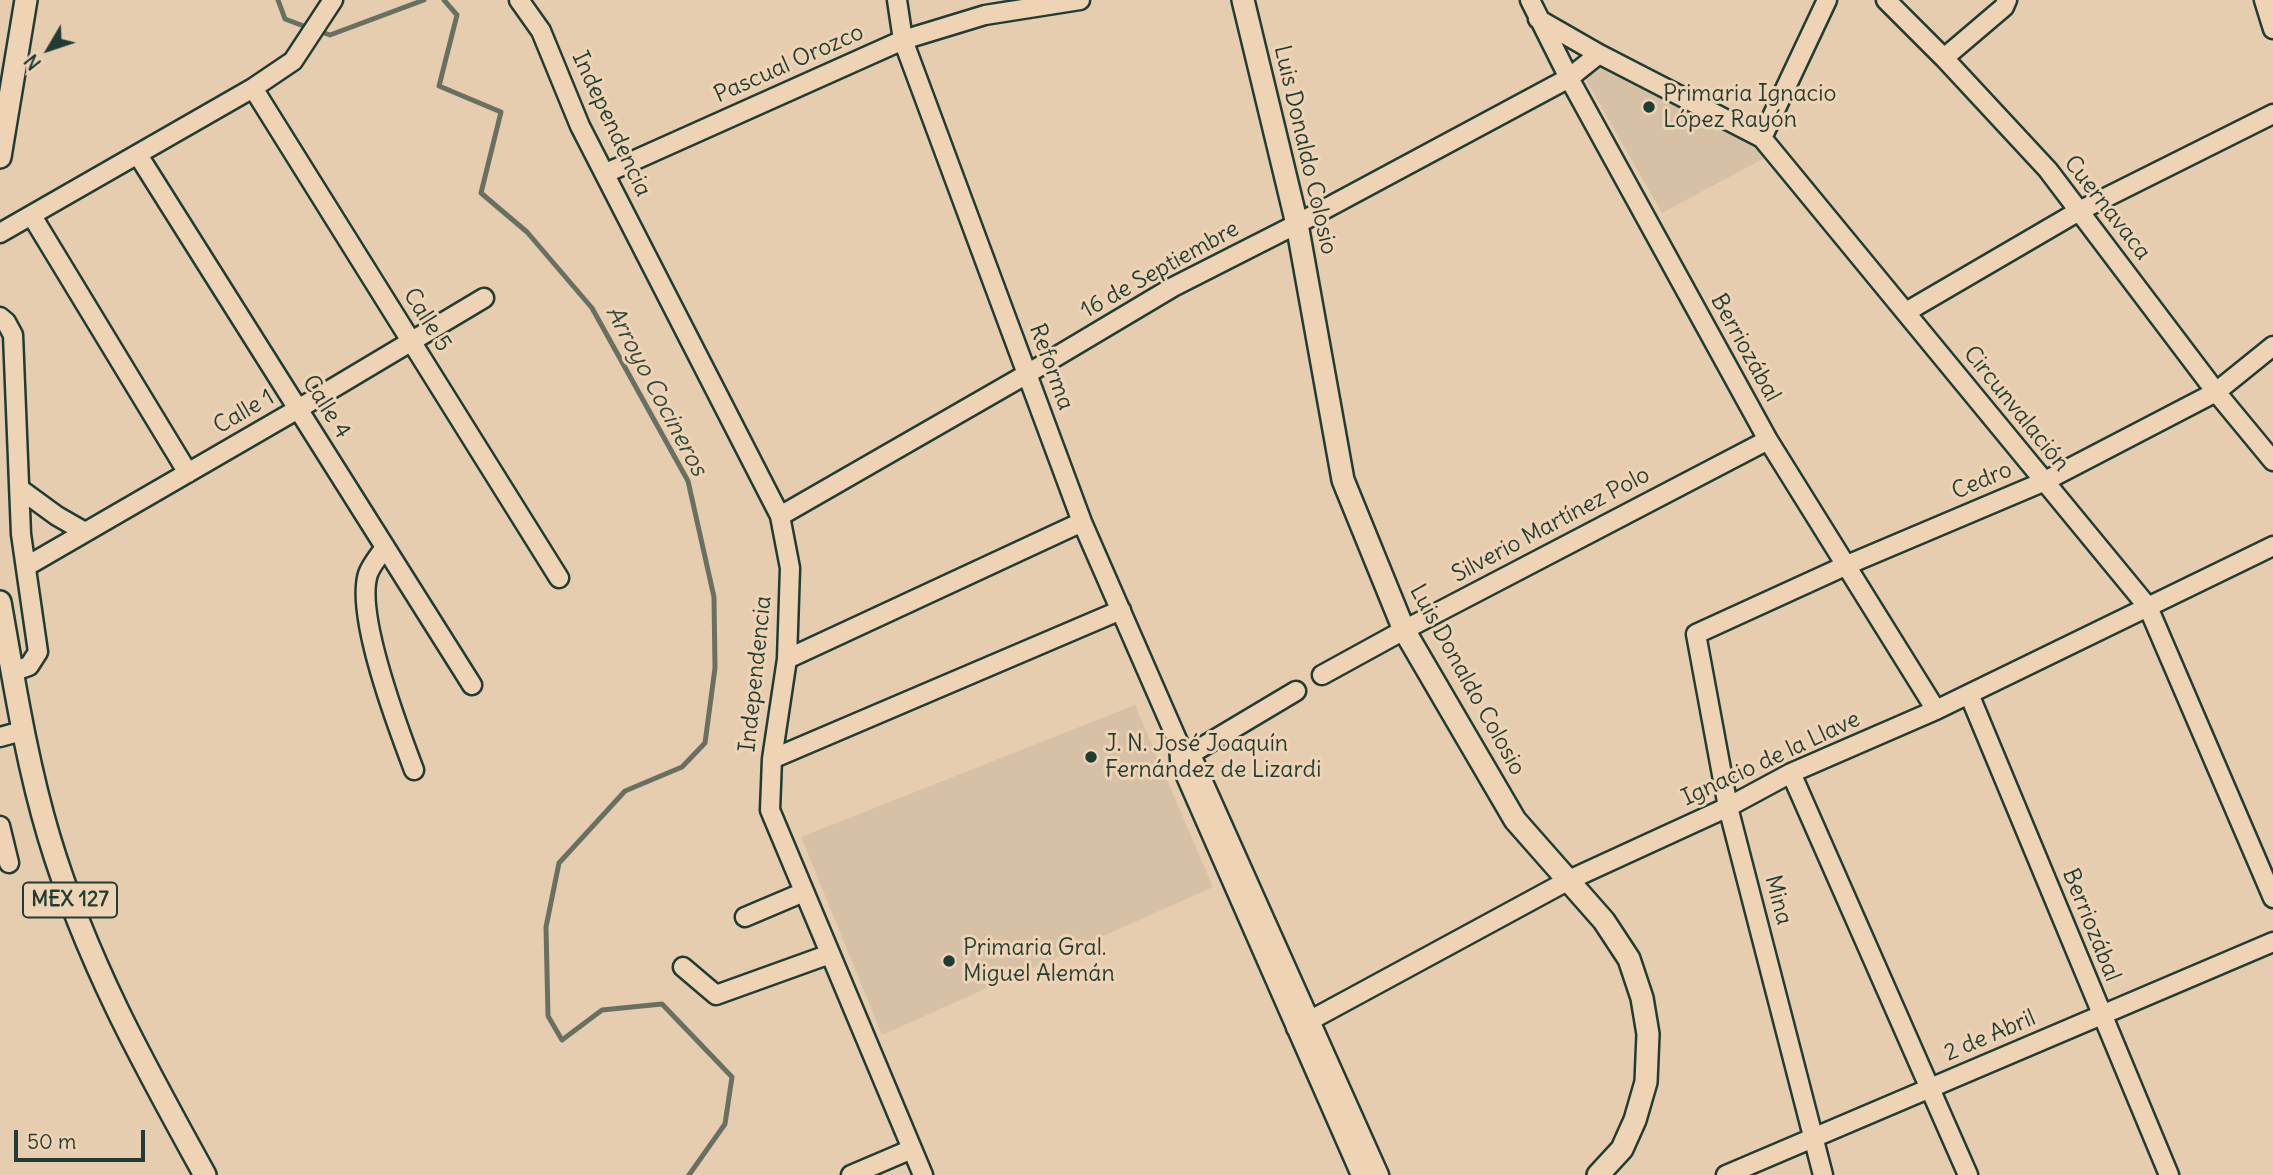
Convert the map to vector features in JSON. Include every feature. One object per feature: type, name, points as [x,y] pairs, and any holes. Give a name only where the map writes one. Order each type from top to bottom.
[{"type":"main road","points":[[0,157],[26,0]]},
{"type":"main road","name":"Luis Donaldo Colosio","points":[[1243,0],[1297,224],[1343,481],[1404,629],[1515,820],[1604,921],[1629,959],[1642,998],[1648,1034],[1646,1082],[1635,1120],[1622,1149],[1598,1175]]},
{"type":"main road","name":"MEX 127","points":[[0,602],[22,731],[49,839],[94,962],[131,1042],[205,1175]]},
{"type":"street","points":[[0,233],[253,88],[293,61],[333,0]]},
{"type":"street","name":"Independencia","points":[[519,0],[541,31],[580,126],[780,516],[790,568],[787,659],[772,759],[770,810],[923,1175]]},
{"type":"street","name":"Reforma","points":[[897,0],[903,40],[1082,522],[1303,1024],[1378,1175]]},
{"type":"street","name":"Pascual Orozco","points":[[606,173],[903,40],[985,15],[1080,0]]},
{"type":"street","name":"Berriozábal","points":[[1530,0],[1569,78],[1768,440],[1936,710]]},
{"type":"street","points":[[1762,138],[1827,0]]},
{"type":"street","name":"Cuernavaca","points":[[1886,0],[2048,170],[2216,392],[2273,461]]},
{"type":"street","points":[[1944,58],[2004,7],[2007,0]]},
{"type":"street","points":[[2264,0],[2273,29]]},
{"type":"street","name":"Circunvalación","points":[[1538,19],[1599,54],[1762,138],[2148,607],[2273,898]]},
{"type":"street","points":[[1569,78],[1599,54]]},
{"type":"street","name":"16 de Septiembre","points":[[780,516],[1173,287],[1297,224],[1569,78]]},
{"type":"street","name":"Calle 5","points":[[253,88],[559,578]]},
{"type":"street","points":[[1906,312],[2079,211],[2273,114]]},
{"type":"street","name":"Calle 4","points":[[138,155],[472,685]]},
{"type":"street","points":[[32,216],[188,473]]},
{"type":"street","name":"Calle 1","points":[[27,566],[484,298]]},
{"type":"street","points":[[0,317],[13,335],[22,534],[38,652],[29,666],[12,672]]},
{"type":"street","name":"Cedro","points":[[1696,634],[1847,565],[2043,482],[2216,392],[2273,346]]},
{"type":"street","name":"Silverio Martínez Polo","points":[[1322,675],[1404,629],[1768,440]]},
{"type":"street","points":[[20,489],[57,516],[85,532]]},
{"type":"street","points":[[787,659],[1082,522]]},
{"type":"street","name":"Ignacio de la Llave","points":[[1303,1024],[1569,880],[1728,807],[1791,773],[1936,710],[2273,546]]},
{"type":"street","points":[[385,547],[368,573],[364,603],[389,702],[414,770]]},
{"type":"street","points":[[772,759],[1121,610]]},
{"type":"street","name":"Mina","points":[[1696,634],[1728,807],[1823,1175]]},
{"type":"street","points":[[1183,753],[1296,691]]},
{"type":"street","name":"Berriozábal","points":[[1969,694],[2169,1175]]},
{"type":"street","points":[[0,737],[22,731]]},
{"type":"street","points":[[1791,773],[1968,1175]]},
{"type":"street","points":[[0,826],[9,863]]},
{"type":"street","points":[[745,917],[804,892]]},
{"type":"street","name":"2 de Abril","points":[[1726,1175],[2273,942]]},
{"type":"street","points":[[683,967],[716,995],[830,954]]},
{"type":"street","name":"Reforma","points":[[1303,1024],[1361,1175]]},
{"type":"street","points":[[851,1175],[912,1149]]},
{"type":"shaded area","name":"Primaria Ignacio López Rayón","points":[[1606,61],[1758,140],[1770,155],[1662,213],[1583,75]]},
{"type":"shaded area","name":"Primaria Gral. Miguel Alemán","points":[[1135,705],[1213,887],[882,1035],[801,837]]},
{"type":"waterway","name":"Arroyo Cocineros","points":[[278,0],[285,19],[309,28]]},
{"type":"waterway","name":"Arroyo Cocineros","points":[[318,31],[330,35],[424,0]]},
{"type":"waterway","name":"Arroyo Cocineros","points":[[444,0],[457,15],[439,86],[501,112],[481,193],[527,232],[592,308],[688,481],[714,597],[715,668],[705,743],[682,767],[625,791],[559,863],[546,927],[548,1016],[562,1040],[602,1010],[662,1004],[732,1077],[725,1124],[689,1175]]},
{"type":"place","name":"Primaria Ignacio López Rayón","points":[[1649,107]]},
{"type":"place","name":"J. N. José Joaquín Fernández de Lizardi","points":[[1091,757]]},
{"type":"place","name":"Primaria Gral. Miguel Alemán","points":[[949,961]]}]
